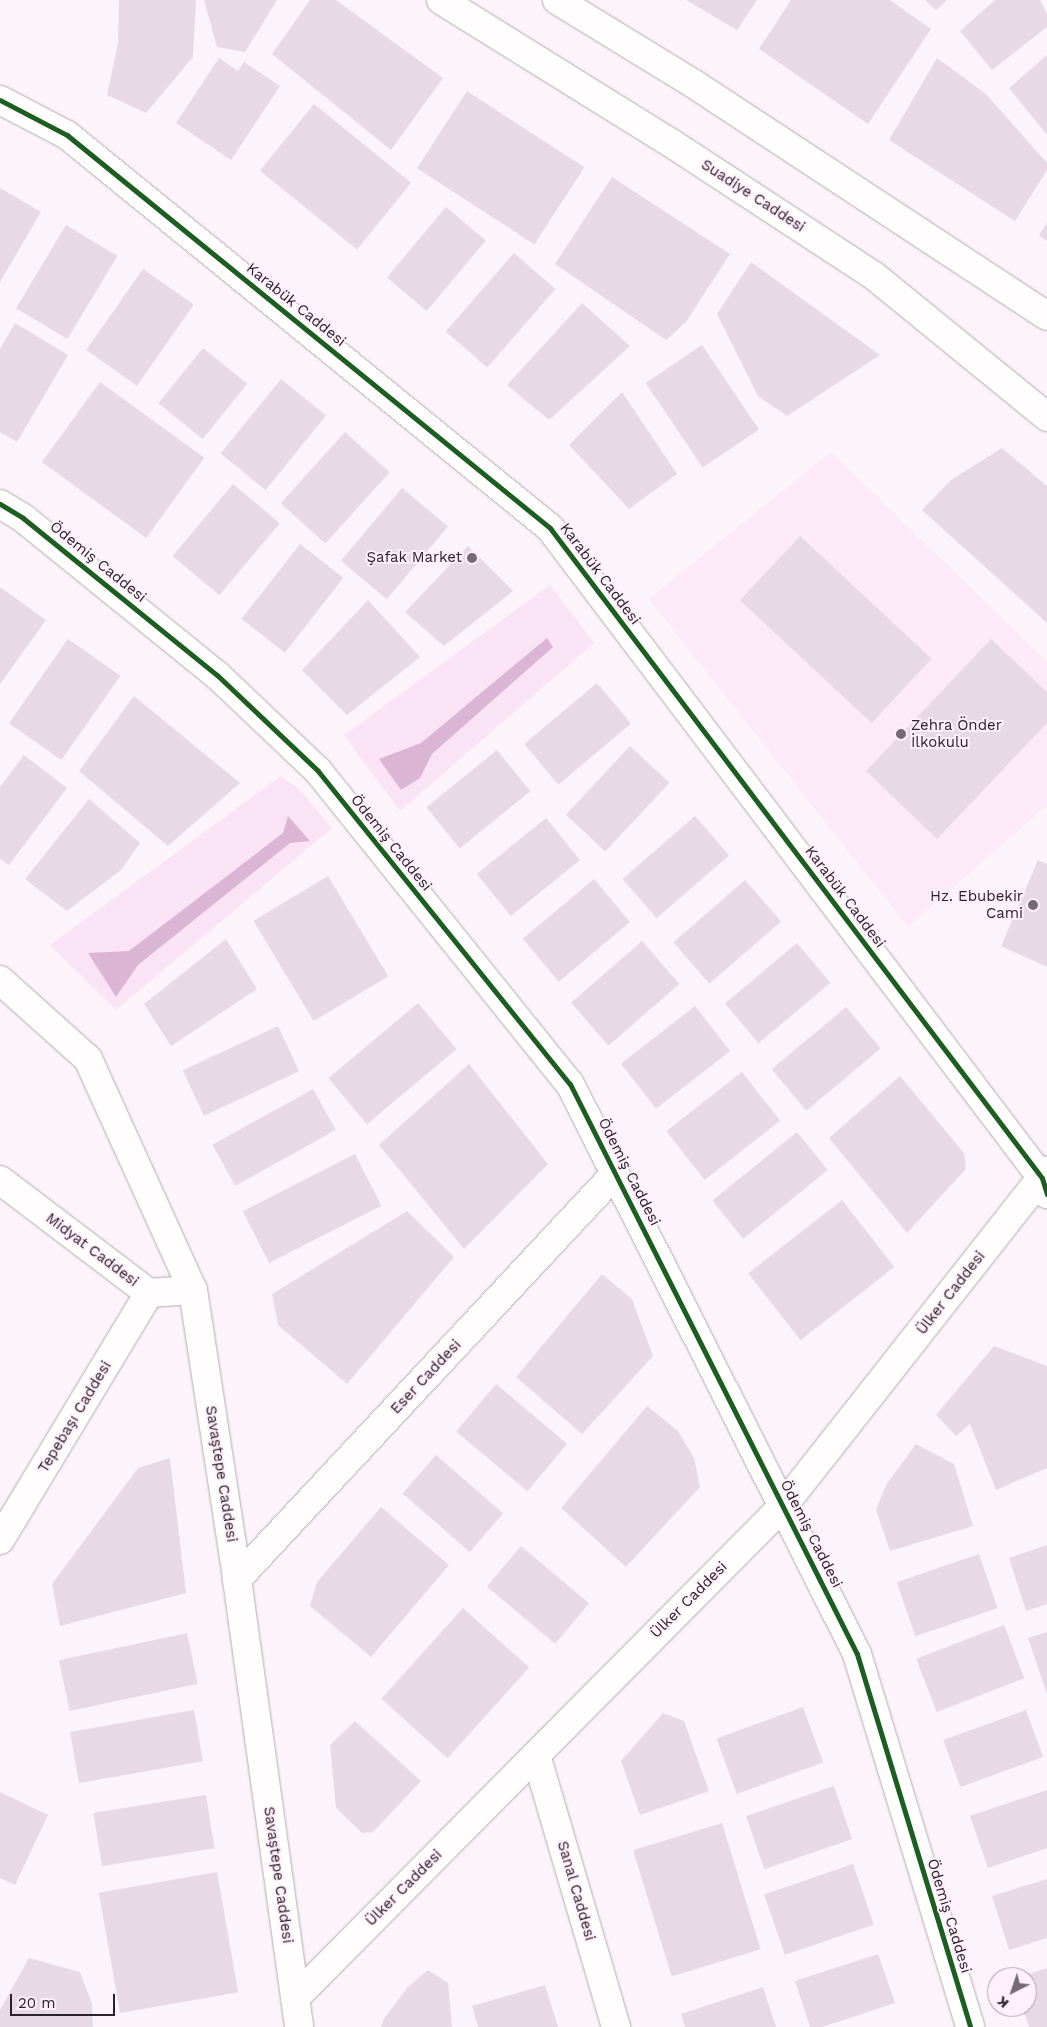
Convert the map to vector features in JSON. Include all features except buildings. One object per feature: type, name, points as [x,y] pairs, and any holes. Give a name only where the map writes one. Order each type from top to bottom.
[{"type":"street","name":"Suadiye Caddesi","points":[[441,0],[672,143],[873,275],[1047,417]]},
{"type":"street","points":[[557,0],[694,84],[1047,316]]},
{"type":"street","name":"Karabük Caddesi","points":[[0,100],[67,135],[550,528],[1045,1181]]},
{"type":"street","name":"Ödemiş Caddesi","points":[[0,504],[23,518],[217,675],[318,771],[570,1084],[857,1654],[970,2027]]},
{"type":"street","name":"Savaştepe Caddesi","points":[[0,980],[88,1059],[193,1290],[237,1579],[299,2027]]},
{"type":"street","name":"Eser Caddesi","points":[[237,1579],[615,1174]]},
{"type":"street","name":"Midyat Caddesi","points":[[0,1180],[149,1294],[193,1290]]},
{"type":"street","name":"Ülker Caddesi","points":[[295,1998],[783,1506],[1045,1181]]},
{"type":"street","name":"Tepebaşı Caddesi","points":[[0,1540],[149,1294]]},
{"type":"street","name":"Sanal Caddesi","points":[[536,1755],[616,2027]]},
{"type":"shaded area","name":"Zehra Önder İlkokulu","points":[[831,452],[1047,662],[1047,805],[908,927],[649,599]]},
{"type":"shaded area","points":[[550,585],[594,643],[400,811],[344,735]]},
{"type":"shaded area","points":[[547,638],[553,647],[432,754],[420,778],[401,790],[379,759],[421,743]]},
{"type":"shaded area","points":[[281,776],[298,788],[332,828],[116,1010],[50,945]]},
{"type":"shaded area","points":[[288,816],[310,841],[290,843],[138,965],[116,997],[88,953],[129,951],[283,833]]},
{"type":"cycle path","points":[[0,100],[67,135],[550,528],[1042,1178],[1047,1194]]},
{"type":"cycle path","points":[[0,504],[23,518],[217,675],[318,771],[570,1084],[857,1654],[970,2027]]},
{"type":"place","name":"Şafak Market","points":[[472,558]]},
{"type":"place","name":"Zehra Önder İlkokulu","points":[[901,734]]},
{"type":"place","name":"Hz. Ebubekir Cami","points":[[1033,905]]}]
